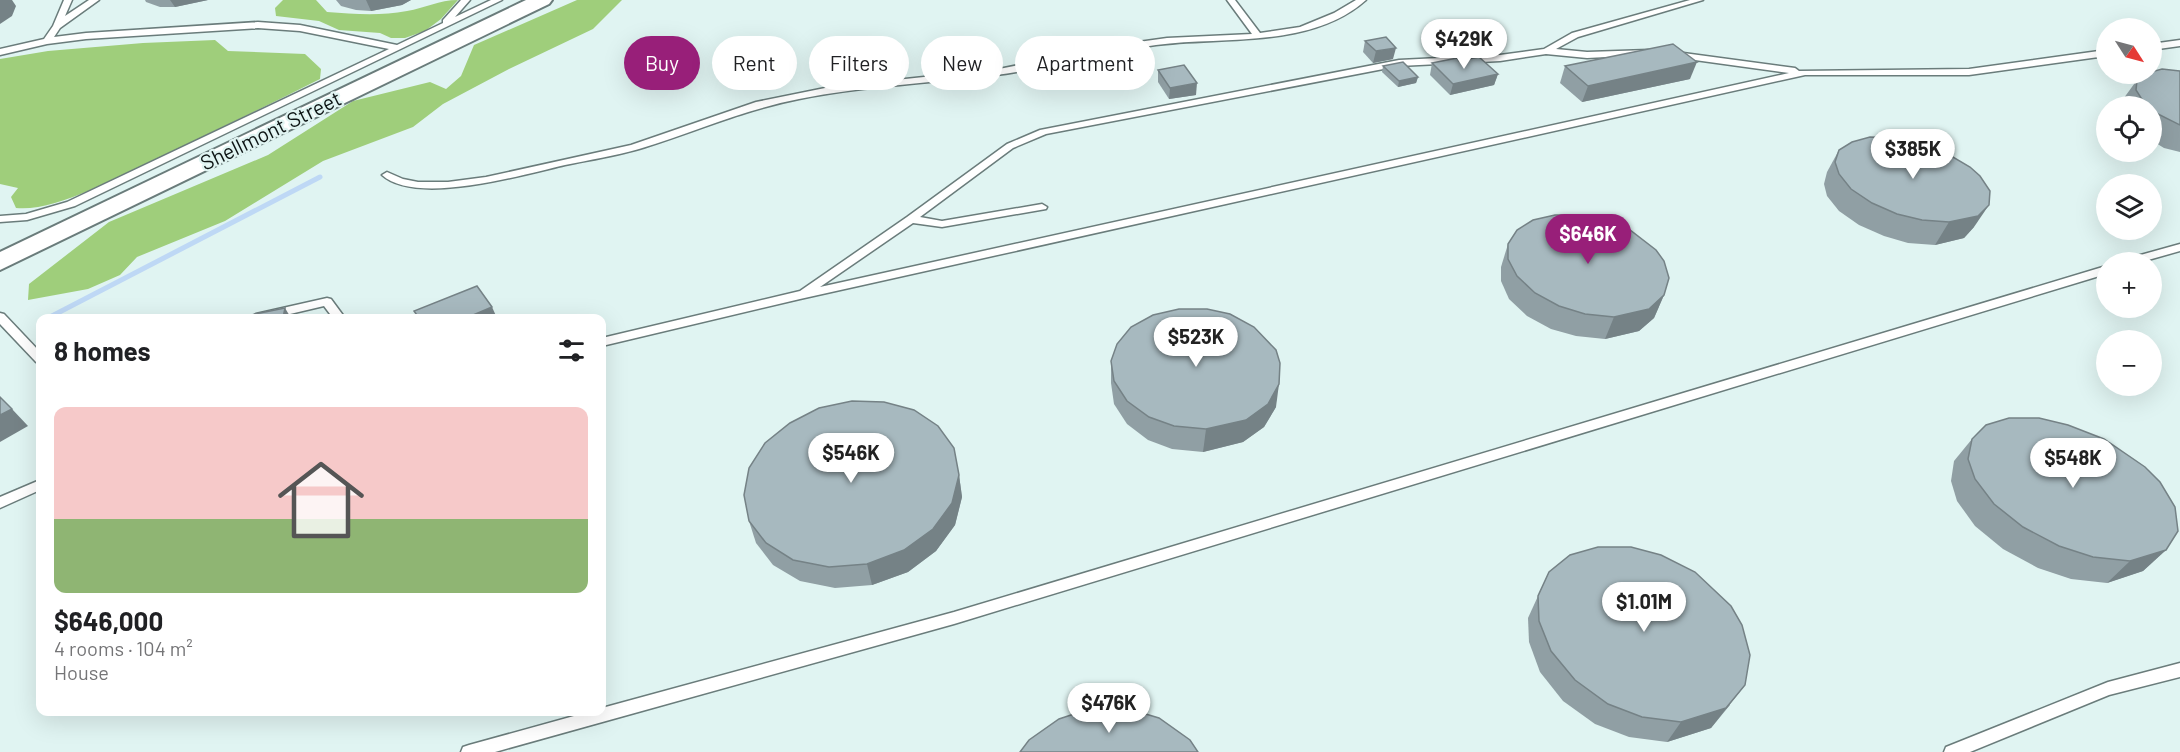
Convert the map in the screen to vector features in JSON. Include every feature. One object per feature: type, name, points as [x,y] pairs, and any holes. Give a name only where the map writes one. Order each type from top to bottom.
[{"type":"street","name":"Shellmont Street","points":[[0,262],[542,0]]},
{"type":"lane","points":[[47,40],[57,26],[68,0]]},
{"type":"lane","points":[[57,26],[95,0]]},
{"type":"lane","points":[[441,27],[466,0]]},
{"type":"lane","points":[[0,219],[27,217],[71,204],[498,0]]},
{"type":"lane","points":[[1231,0],[1258,36]]},
{"type":"lane","points":[[387,175],[400,182],[418,185],[448,185],[486,180],[634,147],[759,104],[830,90],[999,72],[1117,48],[1167,41],[1258,36],[1302,29],[1337,15],[1362,0]]},
{"type":"lane","points":[[1546,51],[1575,35],[1699,0]]},
{"type":"lane","points":[[0,52],[47,40],[258,25],[300,28],[399,48]]},
{"type":"lane","points":[[2162,45],[2180,43]]},
{"type":"lane","points":[[800,295],[911,219],[1010,146],[1043,132],[1399,63],[1500,58],[1546,51],[1587,55],[1659,52]]},
{"type":"lane","points":[[1670,54],[1805,72],[1959,72],[2096,54]]},
{"type":"lane","points":[[606,341],[800,295],[1805,72]]},
{"type":"lane","points":[[911,219],[942,225],[1042,207]]},
{"type":"lane","points":[[2162,253],[2180,248]]},
{"type":"lane","points":[[606,714],[954,618],[2096,273]]},
{"type":"lane","points":[[274,314],[327,302],[336,314]]},
{"type":"lane","points":[[0,317],[36,355]]},
{"type":"lane","points":[[0,503],[36,487]]},
{"type":"lane","points":[[1952,752],[2108,689],[2180,670]]},
{"type":"lane","points":[[468,752],[599,716]]},
{"type":"green space","points":[[283,0],[316,0],[327,12],[387,14],[458,0],[441,19],[425,31],[405,38],[391,38],[380,33],[339,30],[319,21],[276,16],[275,8]]},
{"type":"green space","points":[[577,0],[622,0],[593,29],[443,104],[413,127],[323,161],[225,221],[137,257],[120,275],[88,289],[28,300],[29,284],[109,222],[268,155],[353,101],[430,82],[446,89],[461,76],[474,45]]},
{"type":"green space","points":[[215,40],[228,51],[305,54],[321,69],[320,79],[86,192],[49,205],[16,208],[11,197],[18,188],[0,184],[0,59],[48,51]]},
{"type":"building","points":[[1386,37],[1396,48],[1376,51],[1365,41]]},
{"type":"building","points":[[1673,44],[1697,62],[1588,86],[1565,66]]},
{"type":"building","points":[[1479,57],[1498,74],[1453,84],[1432,63],[1457,58],[1459,61]]},
{"type":"building","points":[[1403,62],[1418,77],[1399,81],[1383,66]]},
{"type":"building","points":[[1184,65],[1197,83],[1170,88],[1158,70]]},
{"type":"building","points":[[2162,69],[2180,71],[2180,125],[2162,116],[2162,96],[2140,96],[2136,90],[2137,84],[2162,84]]},
{"type":"building","points":[[1870,137],[1916,142],[1941,150],[1970,167],[1980,176],[1990,191],[1989,205],[1978,216],[1949,222],[1922,220],[1897,214],[1872,203],[1851,189],[1839,174],[1835,162],[1839,150],[1852,142]]},
{"type":"building","points":[[1555,215],[1581,215],[1604,220],[1630,230],[1656,250],[1664,261],[1669,278],[1664,295],[1649,309],[1614,317],[1585,314],[1559,306],[1535,293],[1517,276],[1508,259],[1508,244],[1517,230],[1533,220]]},
{"type":"building","points":[[477,286],[492,307],[476,314],[416,314],[414,311]]},
{"type":"building","points":[[285,308],[284,314],[256,314]]},
{"type":"building","points":[[1179,309],[1207,309],[1230,314],[1254,327],[1276,350],[1280,363],[1279,384],[1268,404],[1246,420],[1206,429],[1174,426],[1149,417],[1127,401],[1114,381],[1111,361],[1117,344],[1131,327],[1153,315]]},
{"type":"building","points":[[0,397],[12,409],[0,415]]},
{"type":"building","points":[[852,401],[884,402],[914,410],[938,426],[954,448],[959,475],[952,503],[933,529],[904,550],[867,564],[829,567],[793,560],[766,543],[749,521],[744,495],[749,468],[765,443],[790,423],[819,408]]},
{"type":"building","points":[[2009,418],[2039,418],[2068,425],[2104,439],[2145,467],[2160,482],[2175,507],[2178,531],[2166,550],[2130,561],[2093,557],[2059,546],[2023,527],[1994,504],[1975,479],[1968,459],[1972,439],[1986,425]]},
{"type":"building","points":[[1598,547],[1631,547],[1661,555],[1695,572],[1731,606],[1742,625],[1750,655],[1745,685],[1726,708],[1681,722],[1642,717],[1608,704],[1575,680],[1551,651],[1539,621],[1538,596],[1549,572],[1570,555]]},
{"type":"building","points":[[1092,708],[1129,709],[1159,718],[1190,740],[1198,752],[1020,752],[1029,740],[1059,719]]},
{"type":"waterway","points":[[56,314],[320,177]]}]
